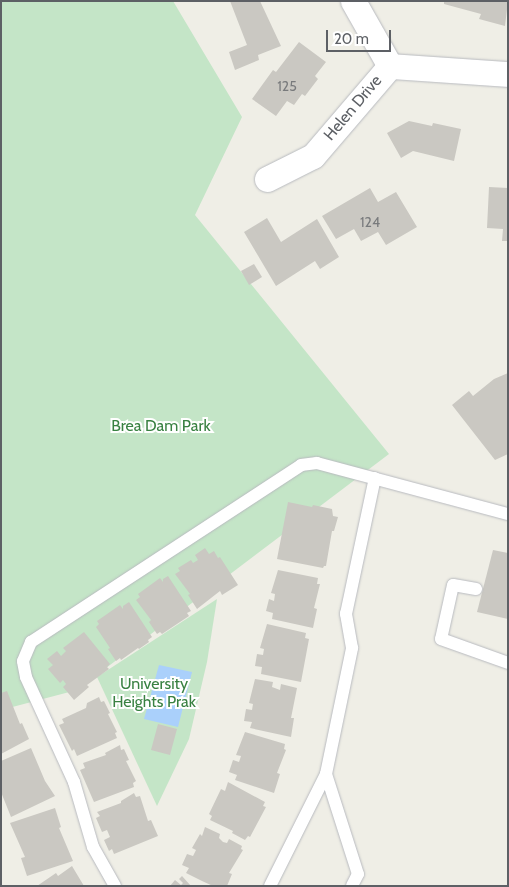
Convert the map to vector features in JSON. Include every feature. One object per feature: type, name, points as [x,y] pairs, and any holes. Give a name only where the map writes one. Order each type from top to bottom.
[{"type":"street","points":[[353,1],[390,66]]},
{"type":"street","name":"Helen Drive","points":[[267,179],[313,156],[390,66],[508,74]]},
{"type":"lane","points":[[115,886],[92,847],[74,782],[26,677],[23,661],[31,642],[301,465],[317,463],[508,514]]},
{"type":"lane","points":[[270,886],[326,774],[352,648],[346,614],[375,478]]},
{"type":"lane","points":[[476,589],[453,585],[441,639],[508,663]]},
{"type":"lane","points":[[326,774],[358,874],[352,886]]},
{"type":"green space","name":"Brea Dam Park","points":[[1,1],[173,1],[242,117],[195,215],[389,454],[77,690],[1,710]]},
{"type":"green space","name":"University Heights Prak","points":[[217,599],[207,662],[189,739],[157,806],[97,677]]},
{"type":"water","points":[[159,665],[192,672],[178,727],[144,719]]},
{"type":"building","points":[[230,1],[260,1],[281,46],[258,55],[259,60],[235,70],[229,52],[247,45]]},
{"type":"building","points":[[444,1],[508,1],[505,26],[479,19],[481,14],[444,4]]},
{"type":"building","points":[[299,42],[326,62],[315,76],[318,79],[305,96],[302,94],[294,105],[287,101],[276,116],[252,99],[273,70],[276,72]]},
{"type":"building","points":[[409,121],[432,126],[433,123],[461,129],[454,161],[413,151],[401,158],[387,133]]},
{"type":"building","points":[[489,187],[508,188],[508,241],[502,241],[503,229],[487,228]]},
{"type":"building","points":[[370,188],[378,202],[396,192],[417,227],[386,245],[378,232],[361,241],[354,229],[336,239],[322,216]]},
{"type":"building","points":[[267,218],[281,242],[317,219],[339,257],[320,269],[315,261],[276,286],[244,232]]},
{"type":"building","points":[[254,264],[262,277],[249,285],[241,271]]},
{"type":"building","points":[[508,373],[508,454],[495,460],[452,405],[469,391],[473,396],[494,379]]},
{"type":"building","points":[[288,502],[332,509],[333,516],[338,517],[334,531],[332,531],[326,566],[323,568],[277,559]]},
{"type":"building","points":[[205,548],[209,554],[214,551],[218,558],[220,557],[238,585],[222,595],[220,591],[197,609],[188,595],[190,594],[175,574],[180,571],[178,568],[191,560],[193,563],[198,560],[195,555]]},
{"type":"building","points":[[493,550],[508,553],[508,619],[477,612]]},
{"type":"building","points":[[278,570],[318,578],[317,584],[320,584],[314,608],[317,609],[313,628],[272,619],[273,613],[266,611],[269,599],[274,601],[275,594],[271,593]]},
{"type":"building","points":[[168,576],[191,611],[187,613],[189,616],[162,634],[160,632],[157,634],[149,622],[151,620],[136,600],[140,597],[138,594],[160,578],[163,582],[163,579]]},
{"type":"building","points":[[129,602],[152,637],[148,640],[149,642],[139,649],[116,661],[96,627],[99,624],[97,621],[120,605],[123,609],[123,606]]},
{"type":"building","points":[[267,624],[306,633],[305,638],[309,639],[301,682],[261,674],[262,667],[255,666],[257,654],[263,655],[264,649],[260,648]]},
{"type":"building","points":[[84,632],[110,664],[107,667],[109,669],[87,685],[89,687],[74,700],[63,687],[66,684],[63,680],[60,683],[48,669],[53,665],[47,659],[57,651],[61,656],[66,651],[63,648]]},
{"type":"building","points":[[255,679],[273,682],[272,687],[280,690],[281,684],[297,688],[291,718],[294,718],[291,737],[250,728],[252,722],[244,721],[246,709],[252,710],[253,704],[249,703]]},
{"type":"building","points":[[7,691],[20,724],[22,723],[29,739],[1,754],[1,693]]},
{"type":"building","points":[[99,697],[101,702],[104,701],[110,713],[108,714],[117,732],[115,733],[117,738],[77,756],[74,749],[72,751],[59,725],[64,723],[62,719],[86,708],[87,703]]},
{"type":"building","points":[[158,724],[177,729],[170,755],[151,750]]},
{"type":"building","points":[[245,732],[285,744],[284,749],[286,750],[277,773],[280,774],[274,793],[235,780],[237,775],[229,772],[233,760],[239,762],[241,756],[236,755]]},
{"type":"building","points":[[120,745],[121,750],[124,749],[129,760],[126,761],[136,781],[133,783],[134,787],[94,802],[80,770],[85,768],[83,763],[106,755],[105,753]]},
{"type":"building","points":[[31,748],[45,781],[55,796],[11,817],[1,792],[1,761]]},
{"type":"building","points":[[228,782],[265,802],[263,806],[266,807],[250,837],[248,836],[245,840],[232,833],[233,831],[210,820],[212,816],[209,814],[221,789],[225,791]]},
{"type":"building","points":[[134,793],[136,797],[140,796],[148,821],[151,820],[158,836],[114,854],[112,849],[109,851],[104,840],[110,837],[107,830],[102,832],[96,818],[100,816],[97,812],[121,803],[121,801]]},
{"type":"building","points":[[55,808],[61,827],[59,828],[73,861],[27,876],[21,858],[25,857],[10,823]]},
{"type":"building","points":[[205,827],[220,834],[219,838],[223,842],[227,843],[229,839],[242,846],[241,849],[243,850],[229,873],[232,874],[227,886],[213,886],[202,881],[186,873],[189,868],[182,865],[187,854],[193,856],[196,850],[192,848],[200,834],[202,836]]},
{"type":"building","points":[[72,866],[84,886],[37,886],[56,873],[58,876]]},
{"type":"building","points":[[182,876],[191,886],[170,886],[175,880],[181,885],[183,883],[179,879]]}]
